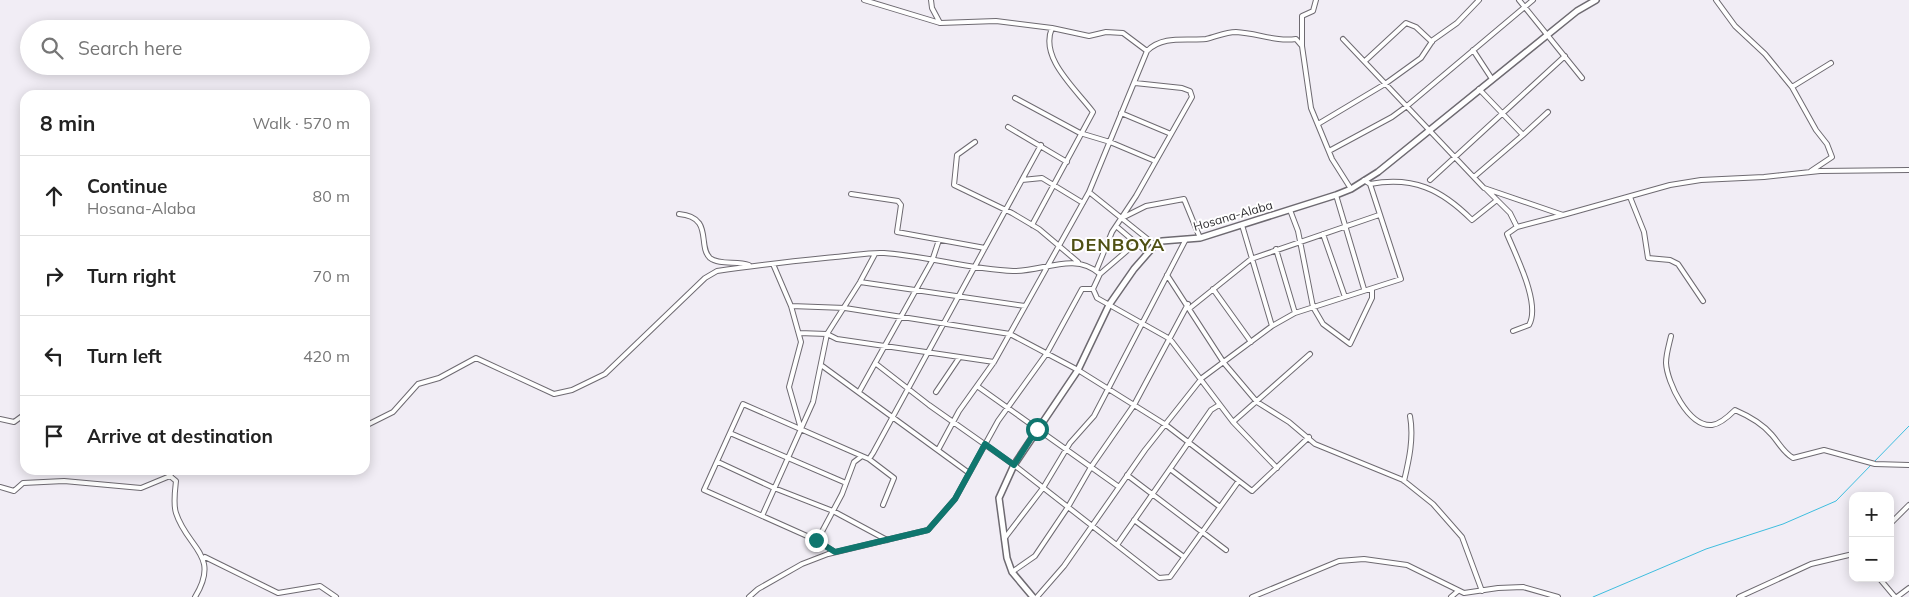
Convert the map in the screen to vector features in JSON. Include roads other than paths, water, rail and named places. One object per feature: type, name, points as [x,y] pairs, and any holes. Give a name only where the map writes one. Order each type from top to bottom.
[{"type":"main road","name":"Hosana-Alaba","points":[[1033,597],[1012,572],[1003,540],[999,498],[1014,465],[1078,370],[1109,305],[1148,253],[1162,241],[1200,238],[1351,189],[1577,11],[1596,0]]},
{"type":"street","points":[[864,0],[940,23],[996,21],[1052,28],[1088,36],[1106,32],[1123,33],[1147,51]]},
{"type":"street","points":[[930,0],[940,23]]},
{"type":"street","points":[[1316,0],[1313,11],[1302,16],[1302,46],[1309,100],[1329,151],[1351,189]]},
{"type":"street","points":[[1318,124],[1386,84],[1421,58],[1432,42],[1457,23],[1479,0]]},
{"type":"street","points":[[1519,0],[1526,6],[1582,78]]},
{"type":"street","points":[[1329,151],[1407,106],[1533,0]]},
{"type":"street","points":[[1716,0],[1736,26],[1765,54],[1792,87],[1816,130],[1827,144],[1832,157],[1810,172]]},
{"type":"street","points":[[1365,61],[1406,24],[1416,27],[1432,42]]},
{"type":"street","points":[[1032,225],[1093,112],[1054,61],[1048,45],[1052,28]]},
{"type":"street","points":[[938,450],[953,422],[994,362],[1089,192],[1147,51],[1153,45],[1164,42],[1206,39],[1236,32],[1262,35],[1282,41],[1296,39],[1302,46]]},
{"type":"street","points":[[1343,39],[1510,213],[1517,227]]},
{"type":"street","points":[[1473,50],[1492,79]]},
{"type":"street","points":[[1430,180],[1565,56]]},
{"type":"street","points":[[1792,87],[1831,63]]},
{"type":"street","points":[[1135,83],[1182,88],[1190,91],[1192,96],[1136,196],[1116,226],[1093,289],[1097,298],[1143,322],[1170,339],[1202,378],[1219,405],[1276,468]]},
{"type":"street","points":[[1479,89],[1523,135]]},
{"type":"street","points":[[1015,98],[1082,133],[1110,142],[1155,161]]},
{"type":"street","points":[[1474,177],[1548,112]]},
{"type":"street","points":[[1121,113],[1171,134]]},
{"type":"street","points":[[1008,127],[1067,162]]},
{"type":"street","points":[[974,142],[957,155],[954,185],[1032,225],[1078,262],[1098,272]]},
{"type":"street","points":[[869,459],[1041,145]]},
{"type":"street","points":[[1513,331],[1529,325],[1533,318],[1528,284],[1507,234],[1517,227],[1602,202],[1630,197],[1670,185],[1701,180],[1764,177],[1810,172],[1909,170]]},
{"type":"street","points":[[1022,180],[1042,178],[1083,202]]},
{"type":"street","points":[[1038,597],[1092,526],[1145,450],[1202,378],[1272,326],[1295,313],[1364,289],[1372,290],[1401,278],[1370,184],[1364,180]]},
{"type":"street","points":[[1370,184],[1396,181],[1414,182],[1429,188],[1458,206],[1472,220],[1497,200]]},
{"type":"street","points":[[1484,188],[1563,215]]},
{"type":"street","points":[[1089,192],[1155,246]]},
{"type":"street","points":[[851,194],[898,201],[902,205],[897,232],[985,248]]},
{"type":"street","points":[[1336,195],[1364,289]]},
{"type":"street","points":[[1630,197],[1644,232],[1648,258],[1670,260],[1678,264],[1703,301]]},
{"type":"street","points":[[1121,218],[1146,206],[1184,199],[1200,238]]},
{"type":"street","points":[[1290,210],[1300,243],[1313,307],[1323,324],[1350,344],[1372,298],[1372,290]]},
{"type":"street","points":[[679,214],[693,216],[698,222],[703,231],[707,254],[711,259],[751,266]]},
{"type":"street","points":[[1012,572],[1035,556],[1068,507],[1091,467],[1134,405],[1189,306],[1251,259],[1379,215]]},
{"type":"street","points":[[1242,225],[1272,326]]},
{"type":"street","points":[[1116,226],[1148,253]]},
{"type":"street","points":[[1323,234],[1345,297]]},
{"type":"street","points":[[1003,540],[1044,488],[1066,450],[1094,416],[1186,239]]},
{"type":"street","points":[[859,392],[932,261],[940,240]]},
{"type":"street","points":[[1098,272],[1136,243]]},
{"type":"street","points":[[1276,249],[1295,313]]},
{"type":"street","points":[[370,424],[393,412],[418,384],[439,378],[476,358],[554,394],[572,390],[605,374],[705,278],[717,271],[883,253],[1014,271],[1047,267],[1060,263],[1078,262]]},
{"type":"street","points":[[762,516],[813,402],[827,334],[845,308],[875,254]]},
{"type":"street","points":[[773,264],[791,306],[801,342],[789,387],[801,429]]},
{"type":"street","points":[[1167,275],[1189,306],[1224,363],[1257,402],[1309,437],[1315,444],[1404,481],[1433,504],[1462,537],[1482,591]]},
{"type":"street","points":[[860,282],[1025,306]]},
{"type":"street","points":[[749,597],[758,588],[802,564],[835,552],[928,530],[955,499],[1007,408],[1047,353],[1082,289],[1093,289]]},
{"type":"street","points":[[1213,289],[1251,342]]},
{"type":"street","points":[[791,306],[845,308],[945,322],[1010,334],[1078,370],[1166,425],[1252,492],[1309,437]]},
{"type":"street","points":[[799,333],[827,334],[837,339],[884,347],[994,362]]},
{"type":"street","points":[[1671,336],[1666,363],[1670,379],[1684,408],[1700,422],[1711,425],[1718,423],[1735,410],[1757,421],[1770,433],[1785,454],[1793,458],[1824,450],[1875,464],[1909,465]]},
{"type":"street","points":[[1233,422],[1310,354]]},
{"type":"street","points":[[936,392],[960,358]]},
{"type":"street","points":[[875,363],[1014,465],[1159,578],[1170,577],[1238,482]]},
{"type":"street","points":[[821,365],[969,472]]},
{"type":"street","points":[[976,386],[1119,487]]},
{"type":"street","points":[[835,552],[817,541],[704,490],[744,404],[869,459],[894,478],[883,505]]},
{"type":"street","points":[[1116,545],[1211,410],[1219,405]]},
{"type":"street","points":[[1404,481],[1410,456],[1412,426],[1410,416]]},
{"type":"street","points":[[0,419],[14,422],[20,418]]},
{"type":"street","points":[[730,433],[846,483]]},
{"type":"street","points":[[817,541],[833,511],[854,462],[862,456]]},
{"type":"street","points":[[718,462],[774,488],[833,511],[887,540]]},
{"type":"street","points":[[1170,469],[1220,507]]},
{"type":"street","points":[[1127,475],[1226,550]]},
{"type":"street","points":[[0,487],[14,491],[23,483],[64,481],[130,485],[141,488],[170,476],[176,481],[176,513],[187,535],[205,557],[278,593],[320,586],[336,597]]},
{"type":"street","points":[[1894,520],[1909,505]]},
{"type":"street","points":[[1134,520],[1184,557]]},
{"type":"street","points":[[1739,597],[1811,564],[1849,555]]},
{"type":"street","points":[[195,597],[204,576],[205,557]]},
{"type":"street","points":[[1252,597],[1339,561],[1364,559],[1408,565],[1464,593],[1523,587],[1558,597]]},
{"type":"street","points":[[1883,582],[1896,597],[1909,588]]},
{"type":"street","points":[[1451,597],[1458,591]]},
{"type":"waterway","points":[[1593,597],[1706,549],[1783,524],[1836,501],[1909,426]]},
{"type":"district","name":"DENBOYA","points":[[1118,245]]}]
